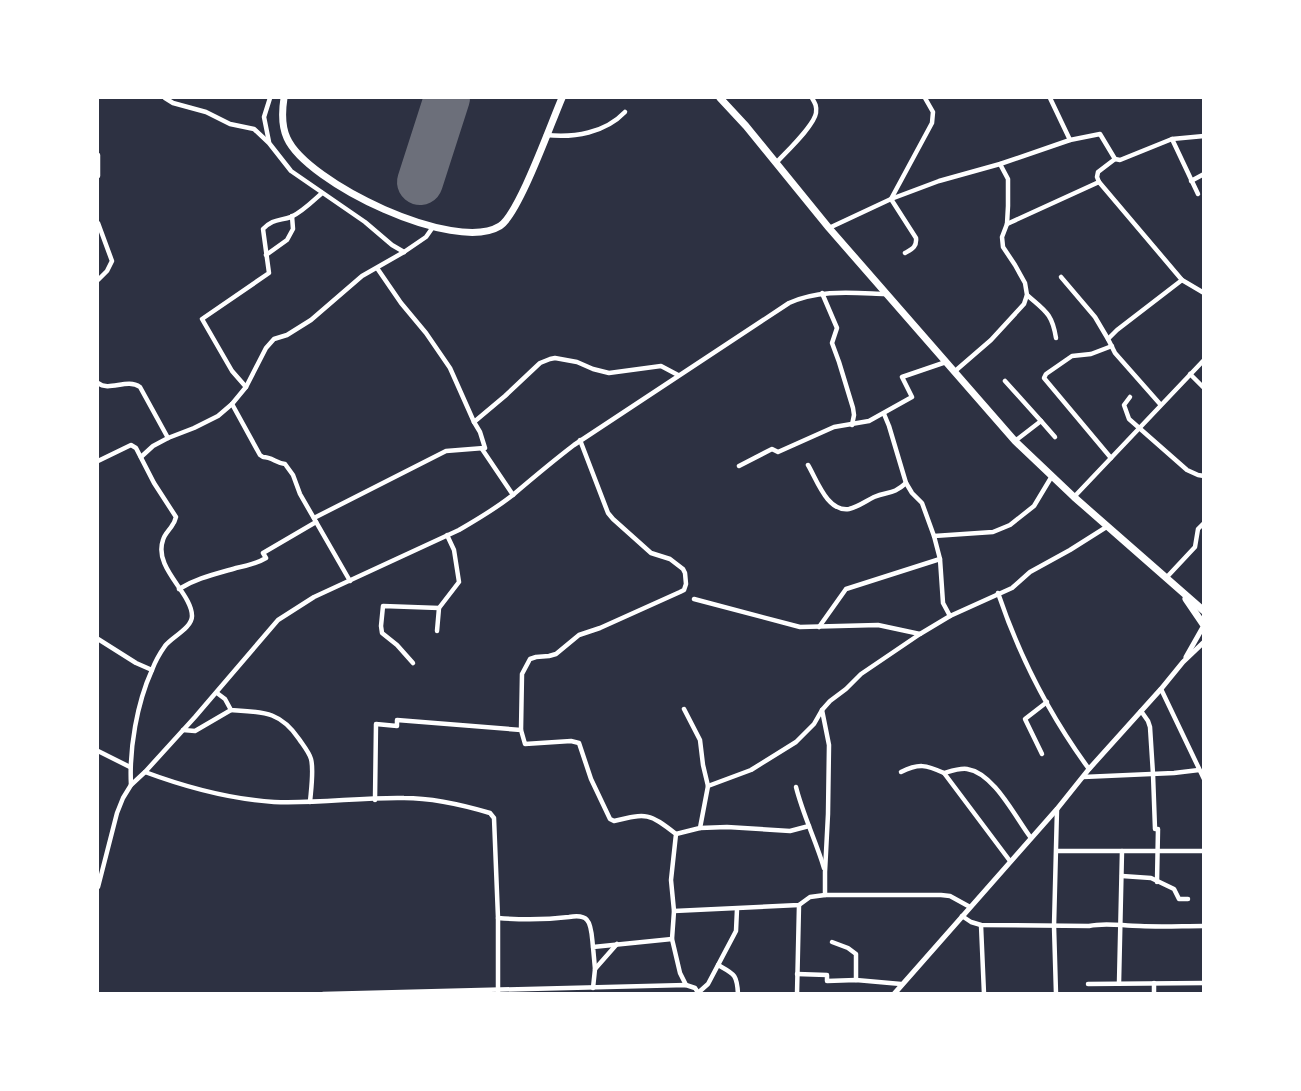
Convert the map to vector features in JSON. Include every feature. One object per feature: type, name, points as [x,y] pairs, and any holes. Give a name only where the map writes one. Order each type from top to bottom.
[{"type":"highway","points":[[284,98],[282,122],[287,138],[297,154],[317,172],[349,192],[387,210],[433,227],[470,232],[486,232],[500,226],[511,214],[562,98]]},
{"type":"highway","points":[[720,98],[829,228],[1015,441],[1074,497],[1204,611]]},
{"type":"highway","points":[[1181,590],[1203,626]]},
{"type":"street","points":[[165,98],[173,103],[206,112],[230,124],[254,129],[269,143],[291,170],[404,252]]},
{"type":"street","points":[[269,143],[264,116],[270,98]]},
{"type":"street","points":[[776,163],[812,123],[817,112],[816,104],[812,98]]},
{"type":"street","points":[[891,199],[932,123],[933,112],[925,98]]},
{"type":"street","points":[[1050,98],[1070,140]]},
{"type":"street","points":[[546,134],[563,137],[596,130],[615,122],[625,112]]},
{"type":"street","points":[[829,228],[891,199],[939,181],[1000,164],[1070,140],[1100,134],[1115,159]]},
{"type":"street","points":[[1204,136],[1172,139],[1127,157],[1115,159],[1098,172],[1097,177],[1099,182],[1182,280],[1204,293]]},
{"type":"street","points":[[1172,139],[1198,194]]},
{"type":"street","points":[[98,155],[98,176]]},
{"type":"street","points":[[954,372],[991,340],[1021,308],[1027,295],[1025,283],[1016,264],[1003,247],[1002,237],[1007,224],[1008,178],[1000,164]]},
{"type":"street","points":[[1191,181],[1204,174]]},
{"type":"street","points":[[1007,224],[1099,182]]},
{"type":"street","points":[[246,387],[232,370],[202,319],[269,274],[263,229],[270,222],[292,216],[322,193]]},
{"type":"street","points":[[891,199],[916,238],[917,243],[913,249],[905,254]]},
{"type":"street","points":[[266,255],[287,240],[293,229],[292,216]]},
{"type":"street","points":[[98,223],[112,261],[107,271],[98,280]]},
{"type":"street","points":[[141,458],[153,446],[218,416],[232,404],[246,387],[266,348],[274,339],[287,335],[310,320],[362,276],[426,237],[433,227]]},
{"type":"street","points":[[377,268],[401,304],[426,334],[450,368],[480,432],[485,448],[482,449],[513,495]]},
{"type":"street","points":[[1061,277],[1095,317],[1115,353],[1160,404]]},
{"type":"street","points":[[1108,339],[1182,280]]},
{"type":"street","points":[[822,293],[837,328],[832,342],[853,408],[852,425]]},
{"type":"street","points":[[98,887],[117,813],[131,785],[217,693],[278,620],[314,597],[476,520],[513,495],[541,469],[580,440],[789,303],[822,293],[886,294]]},
{"type":"street","points":[[1027,295],[1051,317],[1056,338]]},
{"type":"street","points":[[1111,458],[1044,378],[1046,374],[1072,356],[1091,354],[1112,346]]},
{"type":"street","points":[[474,422],[540,363],[550,359],[555,358],[577,362],[609,373],[661,366],[678,375]]},
{"type":"street","points":[[1074,497],[1160,404],[1204,360]]},
{"type":"street","points":[[739,466],[772,449],[778,452],[834,427],[869,422],[912,397],[902,376],[946,362]]},
{"type":"street","points":[[1190,374],[1204,388]]},
{"type":"street","points":[[1005,381],[1055,437]]},
{"type":"street","points":[[98,383],[104,386],[136,384],[140,387],[168,438]]},
{"type":"street","points":[[1130,397],[1124,406],[1129,419],[1187,470],[1198,476],[1204,476]]},
{"type":"street","points":[[232,404],[260,455],[270,457],[279,464],[285,464],[292,474],[300,494],[350,581]]},
{"type":"street","points":[[884,414],[906,483],[912,493],[922,503],[934,536],[940,559],[943,603],[950,616]]},
{"type":"street","points":[[1015,441],[1041,421]]},
{"type":"street","points":[[580,440],[605,506],[613,520],[650,553],[670,559],[683,569],[686,584],[684,590],[680,592],[600,628],[579,635],[556,654],[536,656],[530,660],[522,674],[521,730],[524,744],[571,741],[579,743],[591,778],[612,820],[646,815],[676,834]]},
{"type":"street","points":[[98,461],[131,445],[136,448],[154,483],[176,517],[173,525],[166,531],[161,549],[165,564],[190,609],[192,617],[188,625],[165,646],[152,670],[138,716],[130,767],[131,785]]},
{"type":"street","points":[[179,589],[205,576],[258,563],[266,558],[263,553],[315,520],[446,451],[485,448]]},
{"type":"street","points":[[808,465],[832,504],[841,509],[856,506],[878,495],[896,491],[906,483]]},
{"type":"street","points":[[934,536],[993,532],[1010,525],[1034,506],[1052,476]]},
{"type":"street","points":[[1166,578],[1193,549],[1198,529],[1204,523]]},
{"type":"street","points":[[708,786],[751,770],[796,742],[814,724],[830,701],[861,674],[920,634],[950,616],[1012,588],[1030,572],[1108,526]]},
{"type":"street","points":[[438,630],[439,608],[459,582],[454,550],[447,535]]},
{"type":"street","points":[[819,626],[846,589],[940,559]]},
{"type":"street","points":[[998,593],[1010,629],[1047,702],[1089,769]]},
{"type":"street","points":[[694,599],[800,627],[878,625],[920,634]]},
{"type":"street","points":[[413,663],[397,645],[382,633],[383,606],[439,608]]},
{"type":"street","points":[[1183,662],[1203,626]]},
{"type":"street","points":[[98,639],[136,663],[152,670]]},
{"type":"street","points":[[894,994],[1183,662],[1204,642]]},
{"type":"street","points":[[1161,689],[1204,779]]},
{"type":"street","points":[[217,693],[225,700],[231,710]]},
{"type":"street","points":[[1042,754],[1025,719],[1047,702]]},
{"type":"street","points":[[684,709],[700,740],[708,786],[700,828]]},
{"type":"street","points":[[183,730],[195,731],[231,710],[253,711],[279,717],[290,726],[311,759],[310,802]]},
{"type":"street","points":[[822,710],[829,745],[825,895]]},
{"type":"street","points":[[1141,711],[1150,727],[1155,829],[1158,829],[1157,882]]},
{"type":"street","points":[[375,800],[376,724],[397,726],[397,720],[521,730]]},
{"type":"street","points":[[98,751],[130,767]]},
{"type":"street","points":[[901,772],[914,765],[930,767],[944,773],[1010,861]]},
{"type":"street","points":[[944,773],[965,768],[981,773],[992,784],[1031,838]]},
{"type":"street","points":[[1083,777],[1200,770]]},
{"type":"street","points":[[145,772],[186,787],[237,798],[274,802],[420,799],[490,813],[494,818],[498,918],[498,992]]},
{"type":"street","points":[[796,787],[825,872]]},
{"type":"street","points":[[1056,994],[1054,926],[1057,809]]},
{"type":"street","points":[[676,834],[700,828],[727,827],[790,832],[808,826]]},
{"type":"street","points":[[676,834],[671,880],[674,911],[672,939],[680,973],[686,985]]},
{"type":"street","points":[[1057,851],[1204,851]]},
{"type":"street","points":[[1119,983],[1122,851]]},
{"type":"street","points":[[1122,876],[1151,878],[1174,889],[1179,899],[1188,899]]},
{"type":"street","points":[[674,911],[799,905],[810,897],[825,895],[941,895],[950,896],[970,906]]},
{"type":"street","points":[[797,994],[799,905]]},
{"type":"street","points":[[323,994],[498,992],[686,985],[692,986],[699,993],[708,984],[736,931],[737,909]]},
{"type":"street","points":[[498,918],[520,920],[549,920],[577,916],[585,918],[589,922],[593,946],[595,969],[593,988]]},
{"type":"street","points":[[962,916],[971,922],[981,925],[1089,926],[1103,922],[1121,926],[1204,926]]},
{"type":"street","points":[[981,925],[984,994]]},
{"type":"street","points":[[593,946],[672,939]]},
{"type":"street","points":[[832,942],[848,948],[856,954],[856,980]]},
{"type":"street","points":[[595,969],[617,944]]},
{"type":"street","points":[[718,964],[735,975],[738,981],[738,994]]},
{"type":"street","points":[[797,974],[827,974],[827,980],[856,980],[901,984]]},
{"type":"street","points":[[1154,983],[1154,994]]},
{"type":"street","points":[[1088,984],[1204,983]]},
{"type":"runway","points":[[420,182],[447,98]]}]
